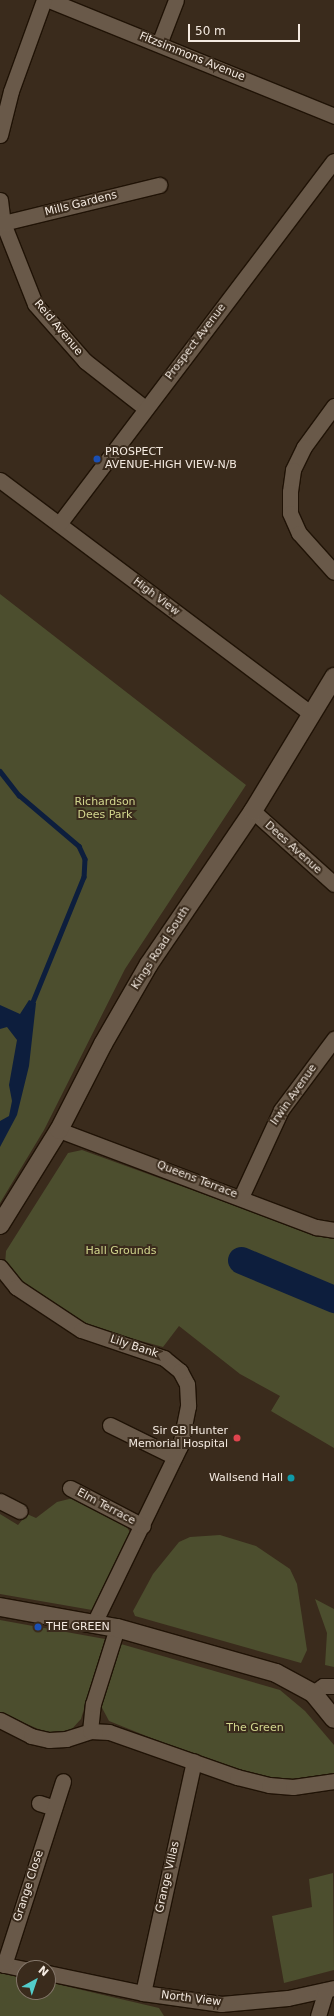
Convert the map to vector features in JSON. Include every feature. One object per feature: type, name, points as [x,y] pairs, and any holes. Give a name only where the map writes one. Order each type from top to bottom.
[{"type":"street","points":[[0,135],[11,91],[44,0]]},
{"type":"street","name":"Fitzsimmons Avenue","points":[[49,0],[334,116]]},
{"type":"street","points":[[159,44],[176,0]]},
{"type":"street","name":"Prospect Avenue","points":[[59,524],[145,408],[334,161]]},
{"type":"street","name":"Mills Gardens","points":[[3,223],[160,185]]},
{"type":"street","name":"Reid Avenue","points":[[0,200],[3,223],[35,304],[86,361],[145,408]]},
{"type":"street","points":[[334,406],[304,447],[294,470],[290,492],[290,513],[299,533],[334,572]]},
{"type":"street","name":"High View","points":[[0,480],[312,714]]},
{"type":"street","name":"Kings Road South","points":[[0,1225],[59,1130],[103,1044],[149,964],[253,811],[334,677]]},
{"type":"street","name":"Dees Avenue","points":[[253,811],[334,884]]},
{"type":"street","name":"Irwin Avenue","points":[[241,1198],[281,1110],[334,1039]]},
{"type":"street","name":"Queens Terrace","points":[[59,1130],[316,1227],[334,1230]]},
{"type":"street","name":"Lily Bank","points":[[0,1267],[16,1287],[81,1330],[155,1353],[180,1371],[187,1384],[188,1399],[183,1439],[143,1526],[94,1623]]},
{"type":"street","points":[[110,1425],[175,1457]]},
{"type":"street","name":"Elm Terrace","points":[[70,1488],[143,1526]]},
{"type":"street","points":[[0,1501],[20,1511]]},
{"type":"street","points":[[0,1607],[117,1628],[276,1673],[313,1693],[334,1719]]},
{"type":"street","points":[[90,1731],[93,1704],[117,1628]]},
{"type":"street","points":[[313,1693],[324,1686],[334,1686]]},
{"type":"street","points":[[0,1720],[31,1736],[49,1740],[66,1739],[90,1731],[109,1732],[194,1762],[276,1786],[293,1787],[334,1781]]},
{"type":"street","name":"Grange Villas","points":[[142,1993],[194,1762]]},
{"type":"street","name":"Grange Close","points":[[2,1964],[63,1781]]},
{"type":"street","points":[[39,1803],[54,1808]]},
{"type":"street","points":[[2,1964],[16,1967]]},
{"type":"street","name":"North View","points":[[56,1976],[142,1993],[198,2009],[251,2003],[330,1989]]},
{"type":"street","points":[[318,2016],[330,1989]]},
{"type":"green space","name":"Richardson Dees Park","points":[[0,594],[246,785],[125,969],[44,1130],[0,1203]]},
{"type":"green space","name":"Hall Grounds","points":[[82,1150],[310,1233],[334,1234],[334,1448],[271,1411],[280,1396],[240,1374],[179,1326],[163,1347],[87,1326],[19,1282],[5,1265],[6,1251],[68,1153]]},
{"type":"green space","name":"The Green","points":[[73,1498],[125,1524],[131,1534],[92,1610],[0,1594],[0,1514],[18,1525],[27,1514],[36,1518],[57,1502]]},
{"type":"green space","points":[[220,1535],[256,1546],[290,1569],[297,1584],[307,1650],[301,1663],[135,1616],[133,1611],[153,1574],[179,1542],[190,1537]]},
{"type":"green space","points":[[315,1599],[334,1609],[334,1667],[325,1665],[327,1633]]},
{"type":"green space","name":"The Green","points":[[0,1620],[105,1639],[81,1719],[71,1730],[48,1733],[0,1713]]},
{"type":"green space","name":"The Green","points":[[121,1644],[280,1690],[305,1711],[334,1745],[334,1774],[284,1780],[267,1778],[191,1754],[109,1721],[100,1704]]},
{"type":"green space","points":[[333,1873],[334,1970],[284,1983],[272,1916],[312,1907],[309,1879]]},
{"type":"green space","points":[[0,1971],[16,1975],[16,2000],[56,2000],[56,1984],[159,2008],[164,2016],[0,2016]]},
{"type":"water","points":[[29,1000],[36,1003],[29,1066],[17,1115],[0,1147],[0,1121],[9,1116],[12,1101],[9,1085],[17,1040],[7,1027],[0,1029],[0,1005],[20,1014]]},
{"type":"waterway","points":[[0,771],[19,795],[79,846],[85,859],[84,877],[31,1007]]},
{"type":"waterway","points":[[241,1260],[334,1299]]},
{"type":"place","name":"PROSPECT AVENUE-HIGH VIEW-N/B","points":[[97,459]]},
{"type":"place","name":"Sir GB Hunter Memorial Hospital","points":[[237,1438]]},
{"type":"place","name":"Wallsend Hall","points":[[291,1478]]},
{"type":"place","name":"THE GREEN","points":[[38,1627]]}]
